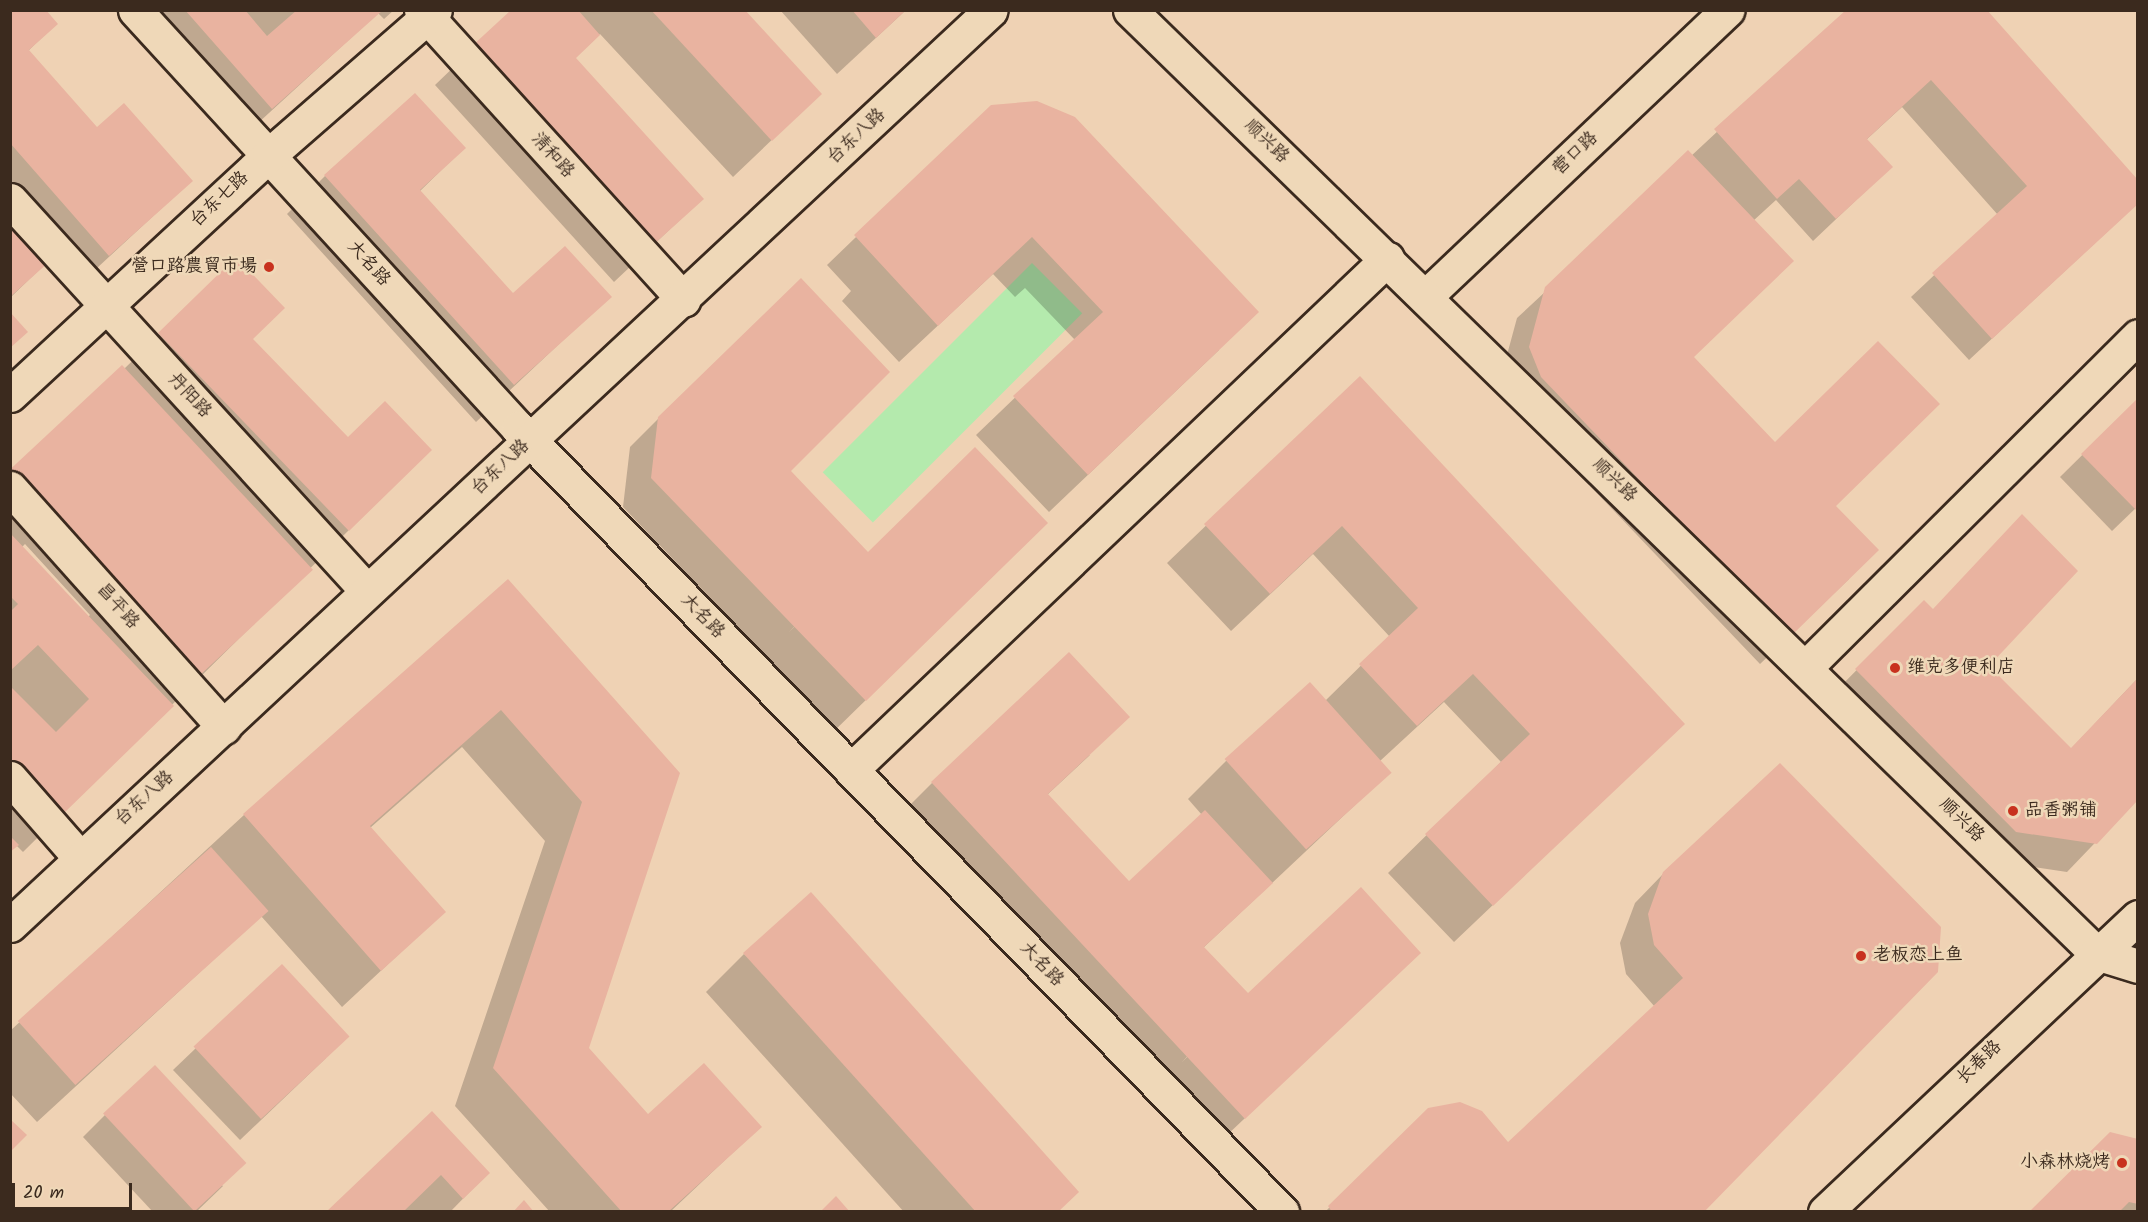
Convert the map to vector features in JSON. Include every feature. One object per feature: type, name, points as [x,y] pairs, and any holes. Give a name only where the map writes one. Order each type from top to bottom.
[{"type":"street","name":"大名路","points":[[135,10],[524,435],[1282,1212]]},
{"type":"street","name":"台东八路","points":[[678,295],[968,10]]},
{"type":"street","name":"台东八路","points":[[10,901],[75,851],[524,435],[991,10]]},
{"type":"street","name":"顺兴路","points":[[1130,10],[2096,953]]},
{"type":"street","name":"营口路","points":[[1425,297],[1727,10]]},
{"type":"street","name":"台东七路","points":[[10,395],[269,154],[428,13]]},
{"type":"street","name":"清和路","points":[[428,13],[678,295]]},
{"type":"street","name":"丹阳路","points":[[10,200],[362,585]]},
{"type":"street","points":[[851,770],[1387,259]]},
{"type":"street","points":[[1805,668],[2138,336]]},
{"type":"street","name":"昌平路","points":[[10,488],[219,720]]},
{"type":"street","points":[[10,778],[75,851]]},
{"type":"street","name":"台东八路","points":[[10,925],[75,851]]},
{"type":"street","name":"长春路","points":[[1824,1212],[2096,953],[2138,916]]},
{"type":"street","points":[[2096,953],[2138,966]]},
{"type":"green space","points":[[1032,263],[1082,313],[873,523],[823,472]]},
{"type":"building","points":[[10,10],[46,10],[58,24],[29,50],[97,127],[124,103],[193,181],[109,256],[10,143]]},
{"type":"building","points":[[185,10],[245,10],[267,36],[297,10],[383,10],[272,109]]},
{"type":"building","points":[[511,10],[578,10],[600,35],[576,58],[704,199],[653,245],[472,46]]},
{"type":"building","points":[[651,10],[745,10],[822,94],[772,141]]},
{"type":"building","points":[[852,10],[906,10],[876,38]]},
{"type":"building","points":[[1846,10],[1987,10],[2138,180],[2138,204],[1992,339],[1932,273],[2027,186],[1931,80],[1867,139],[1893,167],[1836,219],[1799,179],[1777,199],[1714,129]]},
{"type":"building","points":[[415,93],[466,148],[420,190],[513,293],[565,246],[612,297],[514,385],[324,175]]},
{"type":"building","points":[[1037,101],[1075,117],[1259,312],[1088,475],[1013,396],[1103,312],[1032,237],[938,326],[854,235],[991,105]]},
{"type":"building","points":[[1688,150],[1794,261],[1694,357],[1775,442],[1878,341],[1940,404],[1836,506],[1879,550],[1790,637],[1541,377],[1529,347],[1545,287]]},
{"type":"building","points":[[10,216],[50,261],[10,297]]},
{"type":"building","points":[[236,257],[285,308],[253,339],[348,437],[385,401],[432,450],[349,531],[158,333]]},
{"type":"building","points":[[801,278],[890,372],[791,471],[868,552],[975,447],[1048,523],[866,701],[651,478],[658,417]]},
{"type":"building","points":[[10,312],[28,332],[10,348]]},
{"type":"building","points":[[122,365],[313,570],[202,673],[11,469]]},
{"type":"building","points":[[1360,376],[1685,724],[1493,906],[1425,834],[1530,734],[1473,674],[1417,726],[1359,664],[1418,608],[1342,526],[1270,594],[1204,524]]},
{"type":"building","points":[[2138,398],[2138,508],[2136,510],[2081,454]]},
{"type":"building","points":[[2022,514],[2078,571],[1989,666],[2071,748],[2138,678],[2138,800],[2097,844],[2016,832],[1855,669],[1924,600],[1933,609]]},
{"type":"building","points":[[10,533],[174,706],[62,815],[10,762],[10,686],[56,732],[89,699],[38,645],[10,671],[10,612],[18,604],[10,596]]},
{"type":"building","points":[[508,579],[680,773],[589,1048],[648,1114],[704,1063],[762,1127],[668,1212],[622,1212],[493,1068],[582,802],[501,710],[370,826],[446,912],[381,971],[243,814]]},
{"type":"building","points":[[1069,652],[1130,717],[1048,794],[1129,881],[1205,810],[1273,883],[1204,947],[1248,993],[1361,887],[1421,953],[1245,1119],[931,782]]},
{"type":"building","points":[[1310,682],[1392,773],[1306,850],[1225,759]]},
{"type":"building","points":[[1780,763],[1941,927],[1938,972],[1704,1212],[1332,1212],[1328,1206],[1428,1108],[1460,1102],[1482,1111],[1508,1142],[1683,978],[1654,945],[1648,914],[1663,872]]},
{"type":"building","points":[[10,836],[19,845],[10,852]]},
{"type":"building","points":[[211,847],[269,911],[75,1085],[18,1021]]},
{"type":"building","points":[[811,892],[1079,1192],[1058,1212],[976,1212],[743,953]]},
{"type":"building","points":[[282,964],[350,1036],[261,1119],[194,1047]]},
{"type":"building","points":[[155,1065],[246,1163],[194,1211],[103,1113]]},
{"type":"building","points":[[432,1111],[490,1173],[463,1199],[441,1175],[403,1212],[326,1212]]},
{"type":"building","points":[[10,1119],[27,1135],[10,1152]]},
{"type":"building","points":[[2110,1132],[2138,1139],[2138,1204],[2129,1202],[2119,1212],[2029,1212]]},
{"type":"building","points":[[836,1196],[850,1212],[820,1212]]},
{"type":"building","points":[[524,1200],[534,1212],[513,1212]]},
{"type":"place","name":"營口路農貿市場","points":[[269,267]]},
{"type":"place","name":"维克多便利店","points":[[1895,668]]},
{"type":"place","name":"品香粥铺","points":[[2013,811]]},
{"type":"place","name":"老板恋上鱼","points":[[1861,956]]},
{"type":"place","name":"小森林烧烤","points":[[2122,1163]]}]
